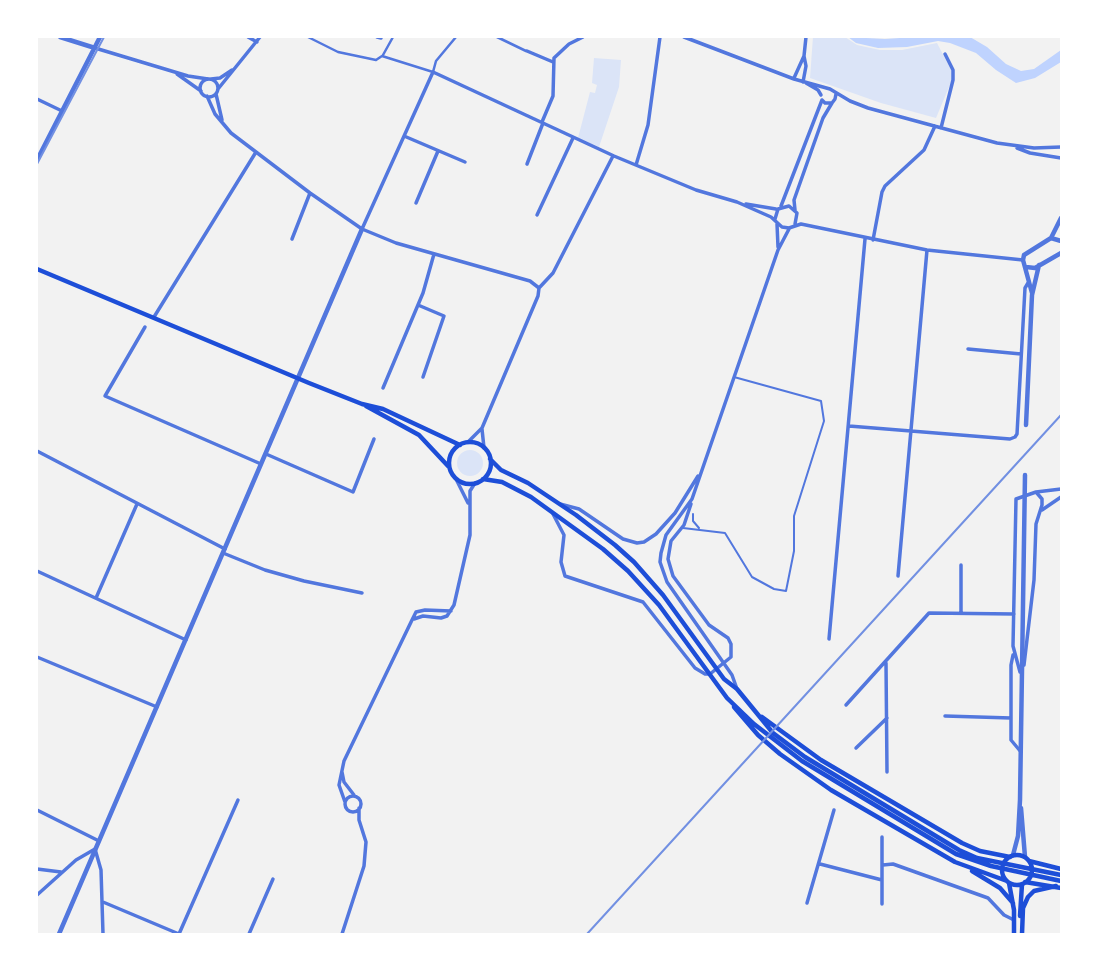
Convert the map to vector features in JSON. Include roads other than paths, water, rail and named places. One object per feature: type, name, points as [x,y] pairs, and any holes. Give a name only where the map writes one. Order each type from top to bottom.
[{"type":"main road","points":[[37,269],[362,404],[418,435],[449,466],[456,479],[462,482],[475,483],[483,479],[489,470],[490,459]]},
{"type":"main road","points":[[362,404],[383,409],[460,445]]},
{"type":"main road","points":[[449,466],[451,454],[460,445],[468,442],[484,448],[501,470],[528,483],[606,537],[634,562],[663,595],[724,679],[737,688],[767,728],[787,746]]},
{"type":"main road","points":[[483,479],[502,482],[531,497],[628,570],[659,605],[751,728],[780,754],[831,790],[944,856],[1008,882],[1059,887]]},
{"type":"main road","points":[[727,698],[754,724],[787,746],[959,849],[977,858],[1057,876],[1061,881]]},
{"type":"main road","points":[[759,716],[821,760],[970,848],[1061,869]]},
{"type":"main road","points":[[1011,856],[1002,868],[1013,903],[1014,934]]},
{"type":"main road","points":[[1021,934],[1020,904],[1023,883],[1031,873],[1027,859]]},
{"type":"main road","points":[[966,866],[1000,888],[1013,903]]},
{"type":"main road","points":[[1021,934],[1023,908],[1028,897],[1043,888],[1059,887]]},
{"type":"street","points":[[60,37],[172,71],[209,79],[218,84],[217,107],[224,125]]},
{"type":"street","points":[[37,160],[100,37]]},
{"type":"street","points":[[248,37],[257,42]]},
{"type":"street","points":[[208,96],[217,92],[260,37]]},
{"type":"street","points":[[308,37],[338,52],[376,60],[382,56],[392,38],[379,37]]},
{"type":"street","points":[[59,934],[436,61],[456,37]]},
{"type":"street","points":[[497,37],[553,62]]},
{"type":"street","points":[[527,164],[553,96],[553,62],[560,51],[583,37]]},
{"type":"street","points":[[636,165],[648,125],[660,37]]},
{"type":"street","points":[[684,37],[794,79],[830,89],[869,108],[1015,146],[1044,149],[1061,147]]},
{"type":"street","points":[[805,82],[806,37]]},
{"type":"street","points":[[941,128],[953,80],[953,69],[945,54]]},
{"type":"street","points":[[382,56],[433,72],[614,156],[696,190],[737,202],[779,208],[789,206],[795,209]]},
{"type":"street","points":[[794,79],[804,56]]},
{"type":"street","points":[[201,91],[201,85],[209,79],[226,75],[237,66]]},
{"type":"street","points":[[172,71],[208,96],[215,114],[224,125],[256,152],[362,229],[396,243],[530,281],[539,288]]},
{"type":"street","points":[[805,82],[817,89],[825,103],[831,103]]},
{"type":"street","points":[[777,251],[776,221],[779,208],[826,89]]},
{"type":"street","points":[[552,512],[564,535],[561,562],[565,576],[643,602],[695,668],[705,674],[710,674],[729,660],[732,649],[728,638],[709,625],[670,569],[668,550],[675,534],[682,528],[777,251],[797,218],[794,200],[823,118],[836,94]]},
{"type":"street","points":[[37,99],[62,111]]},
{"type":"street","points":[[873,240],[882,192],[888,182],[924,150],[935,126]]},
{"type":"street","points":[[404,136],[465,162]]},
{"type":"street","points":[[537,215],[573,137]]},
{"type":"street","points":[[1015,146],[1020,151],[1061,158]]},
{"type":"street","points":[[416,203],[438,151]]},
{"type":"street","points":[[154,317],[256,152]]},
{"type":"street","points":[[468,442],[482,428],[539,288],[553,273],[614,156]]},
{"type":"street","points":[[292,239],[310,193]]},
{"type":"street","points":[[737,202],[776,221],[782,227],[808,225],[864,239],[1025,263],[1032,269],[1060,255]]},
{"type":"street","points":[[1032,295],[1025,263],[1027,252],[1051,239],[1061,218]]},
{"type":"street","points":[[830,639],[864,239]]},
{"type":"street","points":[[1051,239],[1061,241]]},
{"type":"street","points":[[898,576],[927,250]]},
{"type":"street","points":[[383,388],[418,305],[434,254]]},
{"type":"street","points":[[1026,425],[1032,295],[1039,265]]},
{"type":"street","points":[[849,426],[1010,439],[1017,435],[1025,288],[1029,281]]},
{"type":"street","points":[[418,305],[444,316],[423,377]]},
{"type":"street","points":[[145,327],[104,396],[261,464]]},
{"type":"street","points":[[968,349],[1021,354]]},
{"type":"street","points":[[482,428],[484,448]]},
{"type":"street","points":[[265,453],[353,492],[374,439]]},
{"type":"street","points":[[37,451],[224,551],[265,570],[362,593]]},
{"type":"street","points":[[558,503],[579,509],[623,539],[644,542],[656,534],[675,513],[702,468]]},
{"type":"street","points":[[1011,856],[1018,835],[1020,800],[1025,475]]},
{"type":"street","points":[[456,479],[469,505]]},
{"type":"street","points":[[361,825],[346,807],[339,785],[342,766],[416,612],[451,611],[457,598],[470,535],[470,491],[475,483]]},
{"type":"street","points":[[1021,752],[1011,740],[1016,503],[1019,497],[1034,492],[1061,489]]},
{"type":"street","points":[[1022,677],[1032,592],[1036,524],[1042,499],[1034,492]]},
{"type":"street","points":[[1041,511],[1061,497]]},
{"type":"street","points":[[692,499],[667,535],[660,562],[667,582],[732,675],[737,688]]},
{"type":"street","points":[[96,598],[138,503]]},
{"type":"street","points":[[961,565],[961,613]]},
{"type":"street","points":[[37,571],[186,640]]},
{"type":"street","points":[[846,705],[929,613],[1014,614]]},
{"type":"street","points":[[1014,653],[1022,677]]},
{"type":"street","points":[[37,657],[157,707]]},
{"type":"street","points":[[886,661],[887,772]]},
{"type":"street","points":[[945,716],[1011,718]]},
{"type":"street","points":[[856,748],[887,718]]},
{"type":"street","points":[[342,766],[344,782],[360,801],[361,825],[366,842],[364,866],[342,934]]},
{"type":"street","points":[[345,802],[350,796],[355,796]]},
{"type":"street","points":[[103,902],[179,934],[238,800]]},
{"type":"street","points":[[1020,800],[1027,859]]},
{"type":"street","points":[[349,811],[359,808]]},
{"type":"street","points":[[37,810],[99,841]]},
{"type":"street","points":[[807,903],[834,810]]},
{"type":"street","points":[[881,904],[882,837]]},
{"type":"street","points":[[37,895],[61,872],[96,849]]},
{"type":"street","points":[[96,849],[101,870],[103,934]]},
{"type":"street","points":[[820,864],[883,880]]},
{"type":"street","points":[[883,865],[893,864],[988,898],[1004,915],[1014,920]]},
{"type":"street","points":[[37,869],[61,872]]},
{"type":"street","points":[[249,934],[273,879]]},
{"type":"lane","points":[[682,528],[725,533],[752,577],[760,583],[786,592],[794,551],[794,516],[824,421],[821,401],[734,376]]},
{"type":"lane","points":[[693,514],[692,521],[701,529]]},
{"type":"water","points":[[848,37],[970,37],[987,47],[1006,64],[1021,71],[1034,69],[1061,50],[1061,62],[1035,78],[1016,83],[976,53],[950,43],[938,41],[907,47],[878,48],[856,43]]},
{"type":"tram line","points":[[37,164],[104,37]]},
{"type":"railway","points":[[587,934],[1061,415]]}]
